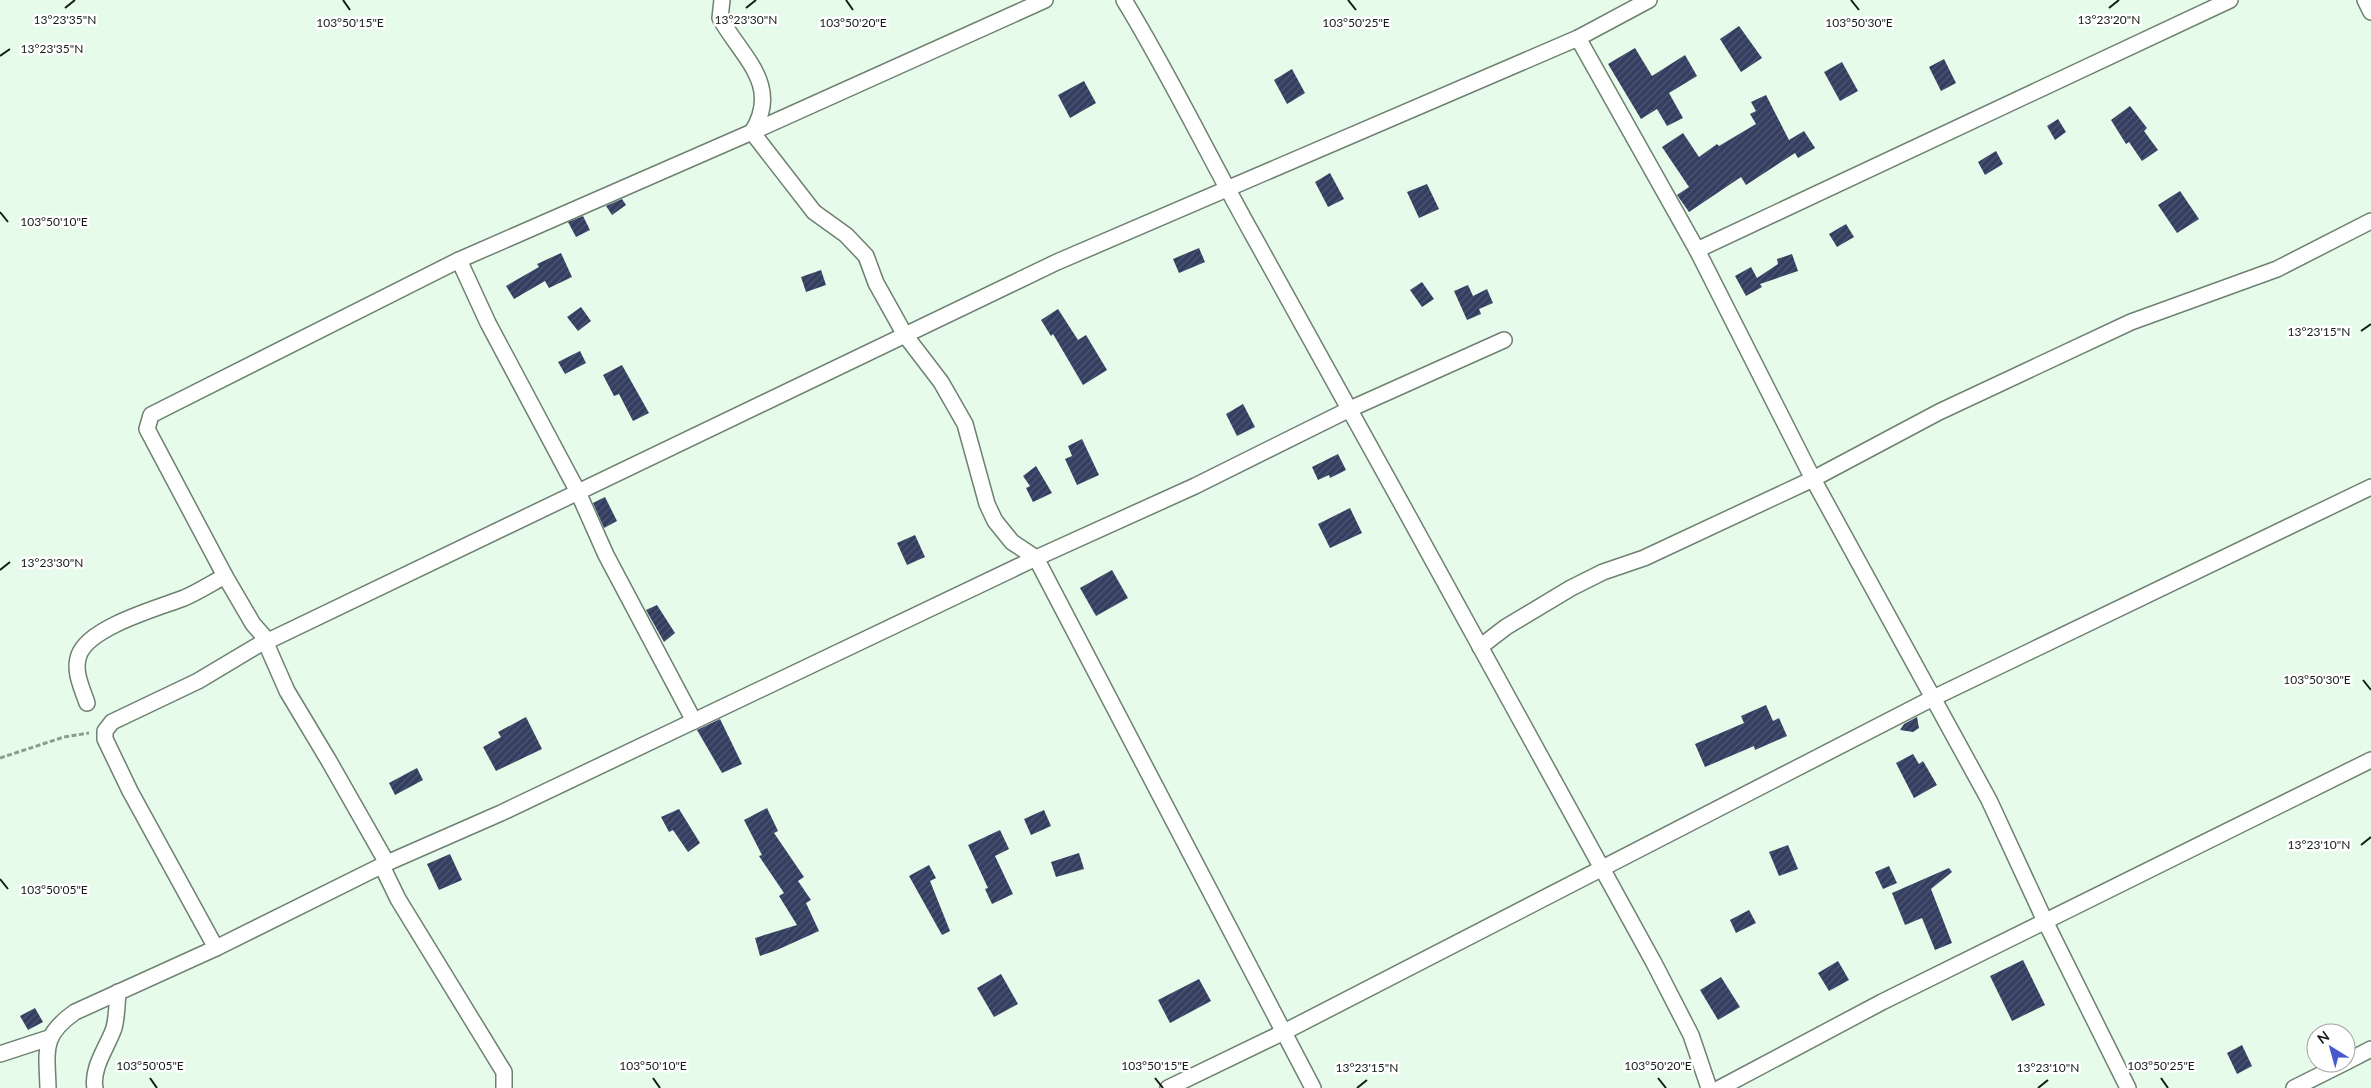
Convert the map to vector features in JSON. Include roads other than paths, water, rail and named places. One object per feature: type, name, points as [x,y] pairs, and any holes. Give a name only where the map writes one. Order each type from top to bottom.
[{"type":"street","points":[[722,0],[720,18],[759,78],[762,89],[763,107],[752,132]]},
{"type":"street","points":[[504,1088],[504,1072],[398,899],[384,865],[330,761],[287,691],[266,641],[253,624],[225,576],[146,429],[151,415],[163,407],[459,260],[752,132],[1045,0]]},
{"type":"street","points":[[1124,0],[1159,57],[1226,188],[1350,409],[1691,1035],[1710,1088]]},
{"type":"street","points":[[216,948],[130,791],[105,739],[105,731],[112,722],[198,681],[266,641],[1057,262],[1578,38],[1649,0]]},
{"type":"street","points":[[1697,250],[2230,0]]},
{"type":"street","points":[[2365,0],[2371,12]]},
{"type":"street","points":[[1578,38],[1697,250],[1813,479],[1989,800],[2045,921],[2128,1088]]},
{"type":"street","points":[[752,132],[814,212],[846,235],[866,256],[876,283],[905,335],[941,382],[965,424],[987,504],[995,521],[1012,542],[1036,558],[1313,1088]]},
{"type":"street","points":[[1480,647],[1506,627],[1571,588],[1603,572],[1644,558],[1813,479],[1939,412],[2131,322],[2277,269],[2371,221]]},
{"type":"street","points":[[459,260],[488,324],[578,492],[606,555],[694,721]]},
{"type":"street","points":[[0,1054],[48,1038],[63,1020],[75,1012],[216,948],[384,865],[501,813],[1036,558],[1195,486],[1350,409],[1504,340]]},
{"type":"street","points":[[1168,1088],[1284,1032],[1932,699],[2371,487]]},
{"type":"street","points":[[87,703],[77,667],[78,655],[88,640],[103,631],[186,597],[225,576]]},
{"type":"street","points":[[1720,1088],[1882,1002],[2371,760]]},
{"type":"street","points":[[95,1088],[94,1082],[100,1058],[114,1026],[118,992]]},
{"type":"street","points":[[48,1038],[48,1088]]},
{"type":"street","points":[[2356,1057],[2371,1050]]},
{"type":"street","points":[[2294,1088],[2323,1073]]}]
